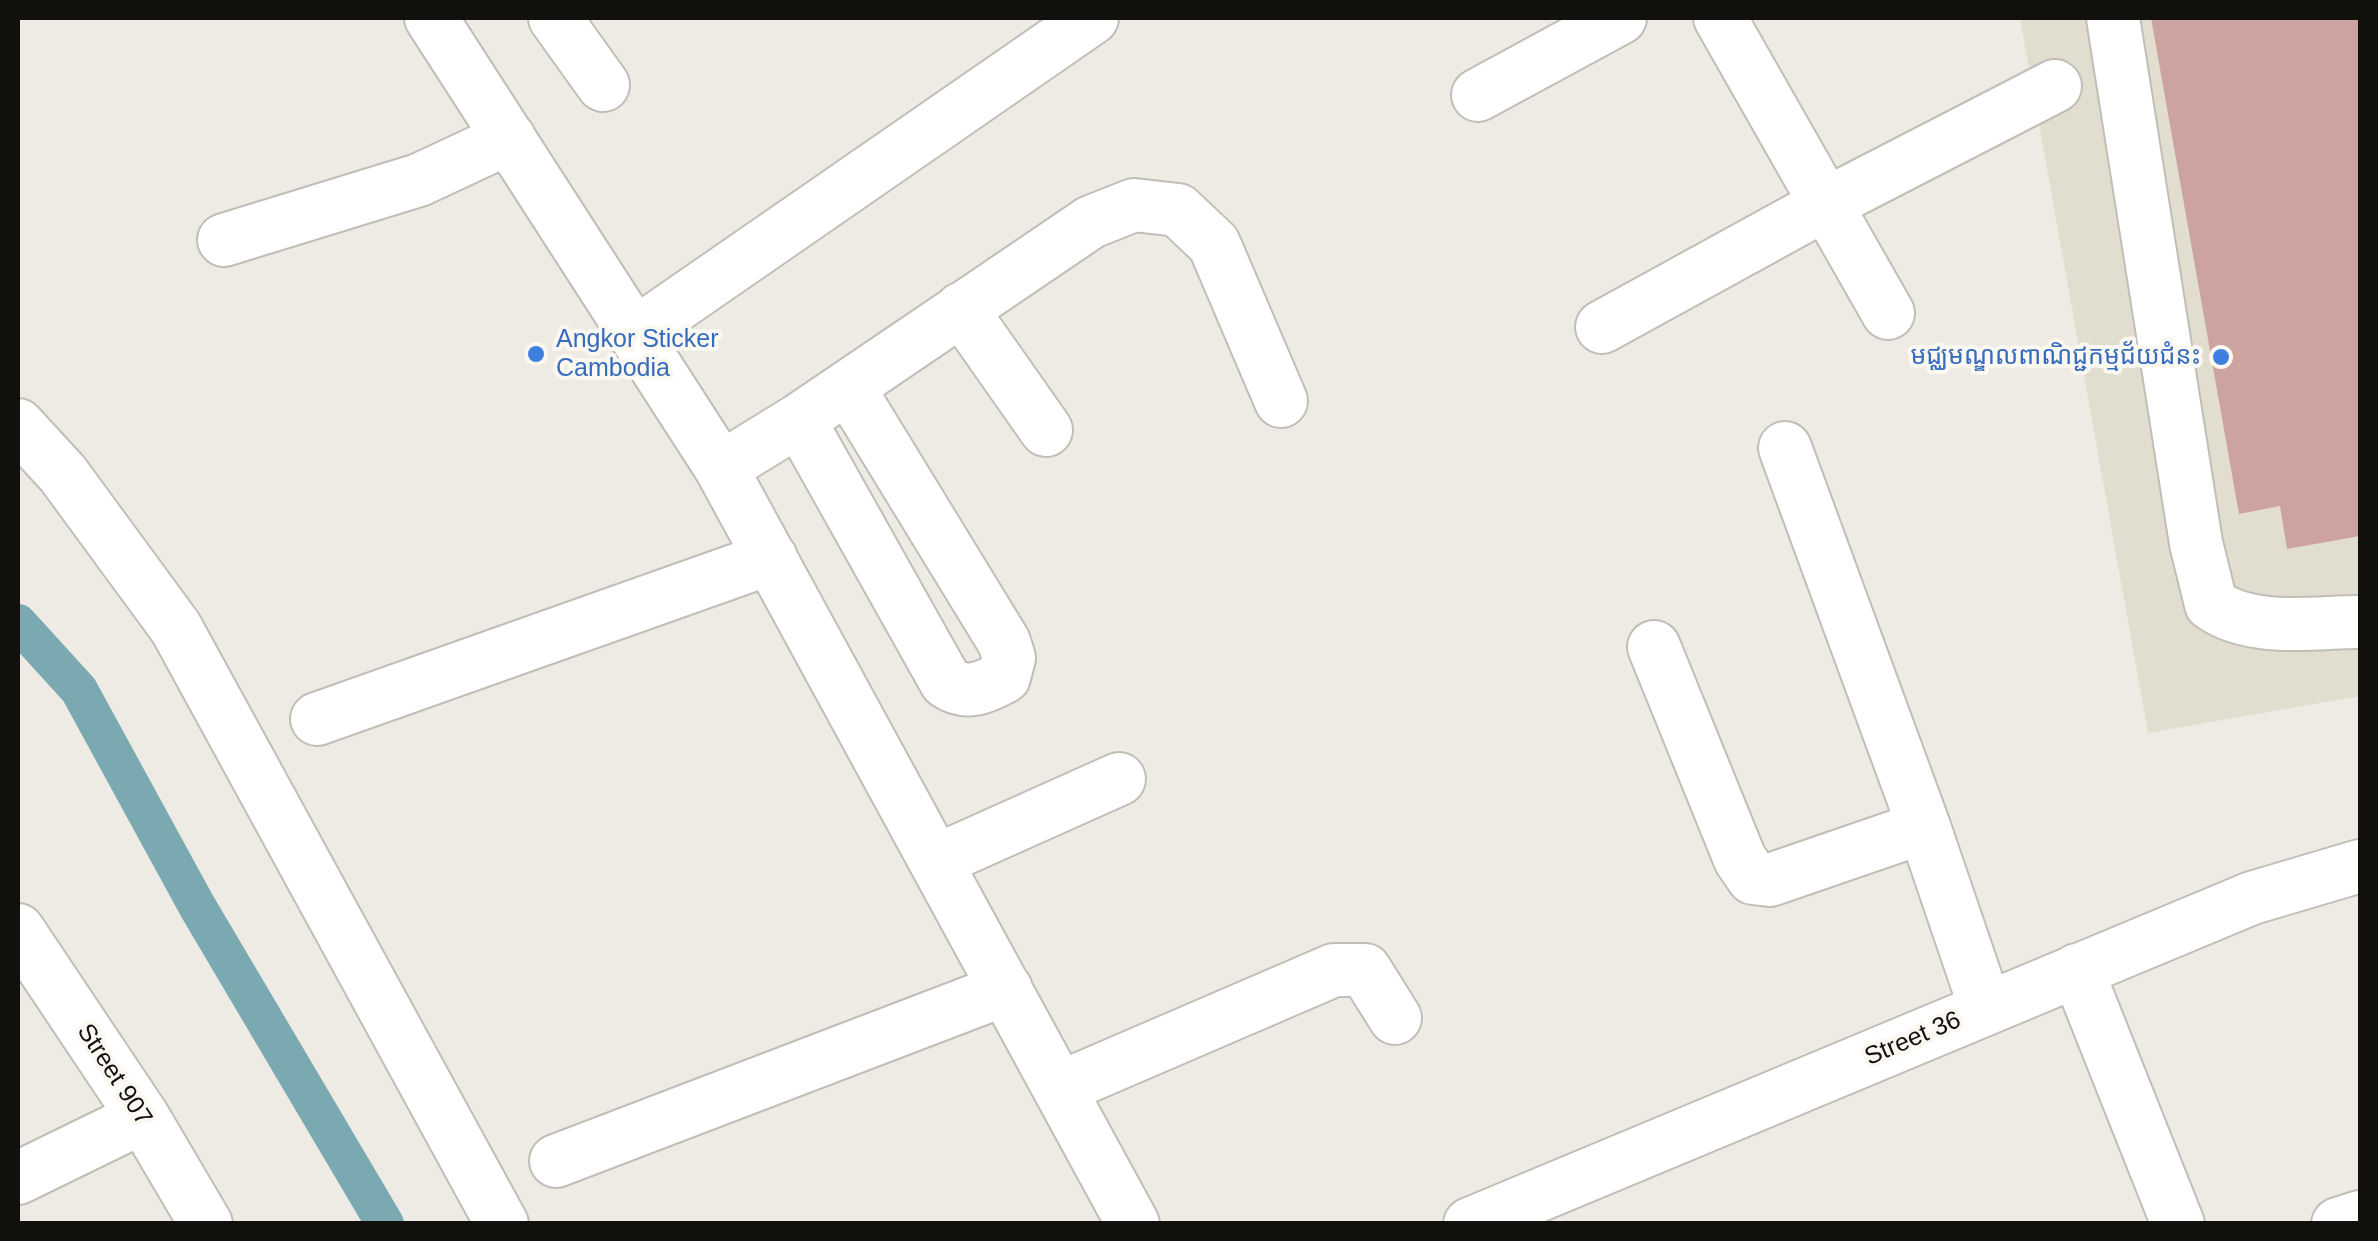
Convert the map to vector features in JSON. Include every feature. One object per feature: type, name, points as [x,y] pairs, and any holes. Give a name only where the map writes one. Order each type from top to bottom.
[{"type":"street","points":[[555,18],[602,85]]},
{"type":"street","points":[[635,334],[1092,18]]},
{"type":"street","points":[[1478,95],[1620,18]]},
{"type":"street","points":[[1720,18],[1888,313]]},
{"type":"street","points":[[2113,18],[2196,543],[2211,604],[2224,612],[2261,622],[2360,622]]},
{"type":"street","points":[[442,21],[509,138],[721,468],[1134,1224]]},
{"type":"street","points":[[1602,327],[1826,204],[2055,86]]},
{"type":"street","points":[[224,240],[419,180],[509,138]]},
{"type":"street","points":[[721,468],[1091,222],[1134,205],[1178,210],[1214,244],[1281,401]]},
{"type":"street","points":[[961,309],[1046,430]]},
{"type":"street","points":[[798,420],[946,682],[958,690],[983,689],[1004,677],[1009,658],[1004,642],[848,387]]},
{"type":"street","points":[[18,425],[63,474],[176,628],[502,1224]]},
{"type":"street","points":[[1785,448],[1924,827],[1986,1009]]},
{"type":"street","points":[[317,719],[771,558]]},
{"type":"street","points":[[1654,647],[1740,858],[1752,878],[1770,880],[1924,827]]},
{"type":"street","points":[[936,861],[1119,779]]},
{"type":"street","name":"Street 36","points":[[1470,1224],[2252,898],[2360,866]]},
{"type":"street","name":"Street 907","points":[[18,930],[143,1117],[206,1224]]},
{"type":"street","points":[[1060,1088],[1334,970],[1365,970],[1395,1018]]},
{"type":"street","points":[[2077,970],[2178,1224]]},
{"type":"street","points":[[556,1161],[1006,989]]},
{"type":"street","points":[[18,1178],[143,1117]]},
{"type":"street","points":[[2338,1224],[2360,1217]]},
{"type":"shaded area","name":"មជ្ឈមណ្ឌលពាណិជ្ជកម្មជ័យជំនះ","points":[[2020,18],[2360,18],[2360,696],[2148,733]]},
{"type":"building","points":[[2151,18],[2360,18],[2360,536],[2287,549],[2280,506],[2239,514]]},
{"type":"waterway","points":[[18,623],[79,690],[197,906],[385,1224]]},
{"type":"place","name":"Angkor Sticker Cambodia","points":[[536,354]]},
{"type":"place","name":"មជ្ឈមណ្ឌលពាណិជ្ជកម្មជ័យជំនះ","points":[[2221,357]]}]
